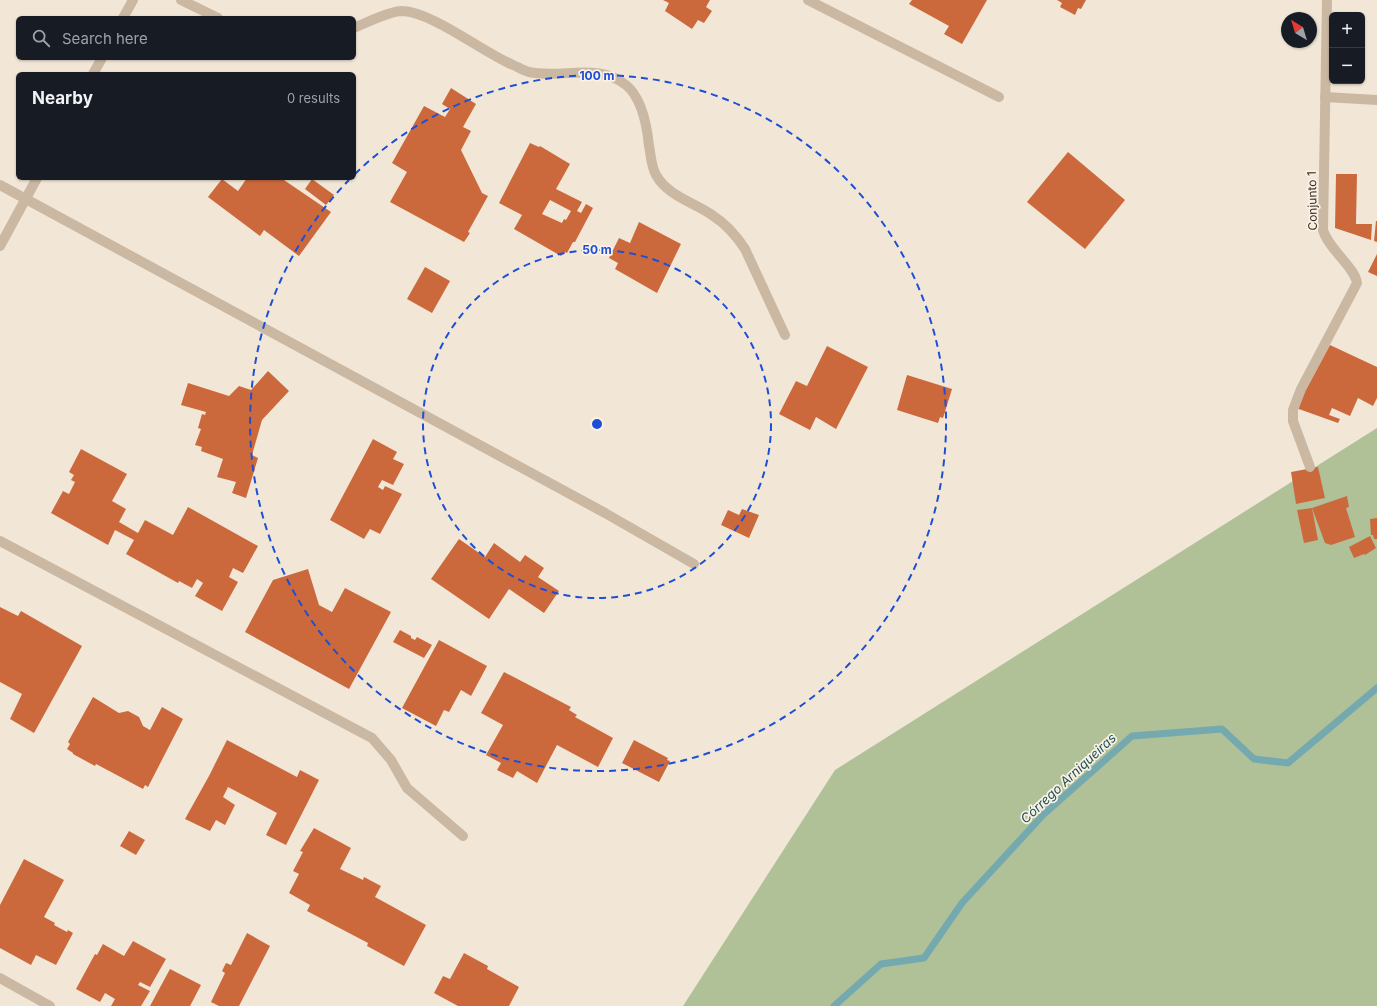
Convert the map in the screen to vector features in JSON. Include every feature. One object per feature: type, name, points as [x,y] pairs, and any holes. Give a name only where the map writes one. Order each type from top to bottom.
[{"type":"street","points":[[124,16],[133,0]]},
{"type":"street","points":[[182,0],[214,16]]},
{"type":"street","points":[[808,0],[999,97]]},
{"type":"street","name":"Conjunto 1","points":[[1310,467],[1293,421],[1293,410],[1301,389],[1357,283],[1353,272],[1330,247],[1323,230],[1327,0]]},
{"type":"street","points":[[356,27],[401,11],[422,14],[501,60],[529,72],[598,73],[611,75],[628,86],[636,97],[643,115],[652,167],[656,175],[668,189],[687,202],[711,214],[724,223],[737,238],[745,249],[784,335]]},
{"type":"street","points":[[94,72],[101,60]]},
{"type":"street","points":[[1325,97],[1377,100]]},
{"type":"street","points":[[0,246],[36,180]]},
{"type":"street","points":[[0,185],[598,510],[694,564]]},
{"type":"street","points":[[0,541],[372,738],[391,760],[407,788],[463,836]]},
{"type":"street","points":[[0,978],[50,1006]]},
{"type":"green space","points":[[1377,428],[1377,1006],[683,1006],[835,770]]},
{"type":"building","points":[[663,0],[710,0],[706,7],[712,11],[704,23],[698,20],[692,29],[665,11],[669,3]]},
{"type":"building","points":[[912,0],[987,0],[962,44],[944,34],[949,26],[909,4]]},
{"type":"building","points":[[1057,0],[1086,0],[1081,9],[1078,8],[1075,15],[1060,7],[1062,3]]},
{"type":"building","points":[[451,88],[476,104],[463,127],[471,131],[461,150],[482,193],[488,196],[464,242],[390,202],[407,172],[392,163],[424,106],[445,117],[450,109],[442,104]]},
{"type":"building","points":[[530,143],[539,147],[540,146],[570,164],[556,189],[582,202],[577,211],[581,213],[586,204],[593,208],[575,242],[573,242],[567,253],[565,252],[561,256],[514,229],[522,215],[499,203]],"holes":[[[550,200],[571,211],[566,220],[564,219],[562,223],[542,214]]]},
{"type":"building","points":[[1068,152],[1125,200],[1085,249],[1027,202]]},
{"type":"building","points":[[1336,174],[1357,174],[1356,224],[1372,224],[1371,240],[1335,228]]},
{"type":"building","points":[[221,180],[238,191],[246,180],[284,180],[331,212],[299,256],[264,230],[260,236],[208,197]]},
{"type":"building","points":[[311,180],[313,180],[334,195],[326,205],[305,189]]},
{"type":"building","points":[[1377,221],[1377,242],[1374,241]]},
{"type":"building","points":[[639,222],[681,244],[657,293],[615,269],[618,263],[609,258],[619,238],[630,243]]},
{"type":"building","points":[[1377,254],[1377,276],[1368,272]]},
{"type":"building","points":[[425,267],[450,281],[432,313],[407,299]]},
{"type":"building","points":[[1330,345],[1377,367],[1377,398],[1373,406],[1358,398],[1350,416],[1332,408],[1329,415],[1340,419],[1338,423],[1296,408]]},
{"type":"building","points":[[827,346],[868,367],[836,429],[816,417],[810,430],[779,414],[796,381],[807,386]]},
{"type":"building","points":[[268,371],[289,391],[262,420],[252,455],[258,458],[246,498],[232,493],[236,482],[217,477],[223,459],[201,451],[202,447],[195,445],[201,429],[198,428],[202,414],[205,415],[206,412],[181,405],[188,383],[229,396],[239,386],[251,390]]},
{"type":"building","points":[[907,375],[952,389],[943,418],[940,417],[938,423],[897,410]]},
{"type":"building","points":[[373,439],[397,452],[393,459],[404,464],[393,485],[382,480],[378,487],[383,490],[385,486],[402,494],[380,534],[370,529],[364,539],[330,520]]},
{"type":"building","points":[[81,449],[127,474],[112,501],[126,509],[119,522],[138,533],[145,520],[173,535],[188,507],[258,546],[243,573],[233,568],[229,577],[238,582],[222,611],[195,596],[203,583],[197,579],[192,588],[179,581],[178,583],[126,554],[134,540],[115,530],[108,545],[51,513],[63,491],[69,494],[75,482],[71,480],[74,475],[69,472]]},
{"type":"building","points":[[1318,467],[1325,498],[1296,504],[1291,472]]},
{"type":"building","points":[[1347,496],[1349,507],[1346,508],[1355,537],[1331,545],[1325,543],[1312,508]]},
{"type":"building","points":[[1312,508],[1318,540],[1304,543],[1297,510]]},
{"type":"building","points":[[742,509],[759,515],[749,538],[721,525],[728,510],[739,515]]},
{"type":"building","points":[[1377,518],[1377,539],[1374,539],[1373,535],[1371,535],[1370,519]]},
{"type":"building","points":[[1370,536],[1376,548],[1365,555],[1364,554],[1354,558],[1349,547]]},
{"type":"building","points":[[459,539],[485,557],[494,543],[520,562],[525,555],[544,568],[538,577],[559,591],[544,613],[509,589],[489,619],[431,579]]},
{"type":"building","points":[[308,569],[319,605],[332,612],[345,588],[391,612],[349,689],[245,632],[273,580]]},
{"type":"building","points":[[0,607],[18,616],[21,611],[82,646],[34,733],[10,719],[22,694],[0,682]]},
{"type":"building","points":[[400,630],[415,640],[417,637],[432,645],[424,658],[393,642]]},
{"type":"building","points":[[439,640],[487,666],[471,696],[461,690],[449,712],[444,710],[436,726],[402,708]]},
{"type":"building","points":[[504,672],[571,707],[569,710],[577,715],[575,717],[613,738],[598,767],[557,745],[537,783],[517,771],[513,778],[497,770],[501,763],[486,755],[503,725],[481,713]]},
{"type":"building","points":[[93,697],[119,713],[128,711],[139,717],[143,726],[150,730],[162,707],[183,719],[148,787],[145,785],[143,789],[96,764],[95,766],[67,749],[70,744],[68,742]]},
{"type":"building","points":[[227,740],[297,777],[300,770],[319,780],[286,845],[266,835],[277,813],[228,787],[223,797],[235,805],[225,825],[216,820],[210,831],[185,819]]},
{"type":"building","points":[[634,740],[668,758],[667,760],[670,761],[659,782],[622,763]]},
{"type":"building","points":[[314,828],[351,848],[340,869],[363,880],[364,877],[381,886],[375,897],[426,925],[404,966],[367,946],[368,943],[307,911],[310,905],[289,893],[299,874],[293,871],[303,852],[300,851]]},
{"type":"building","points":[[129,831],[145,840],[136,855],[120,846]]},
{"type":"building","points":[[24,859],[64,880],[44,917],[55,923],[54,925],[67,932],[68,930],[73,933],[56,965],[36,955],[31,965],[0,948],[0,905]]},
{"type":"building","points":[[247,933],[270,946],[239,1006],[219,1006],[211,1002],[225,973],[222,971],[226,963],[231,965]]},
{"type":"building","points":[[133,941],[166,959],[150,987],[140,982],[138,985],[150,991],[141,1006],[111,1006],[115,999],[105,993],[100,1002],[76,989],[95,954],[97,955],[103,944],[124,956]]},
{"type":"building","points":[[464,953],[488,966],[487,969],[519,987],[509,1006],[458,1006],[434,993],[443,976],[450,979]]},
{"type":"building","points":[[170,969],[201,985],[190,1006],[150,1006]]},
{"type":"waterway","name":"Córrego Arniqueiras","points":[[834,1006],[881,964],[924,958],[962,903],[1043,815],[1132,736],[1222,729],[1254,759],[1288,763],[1377,688]]}]
